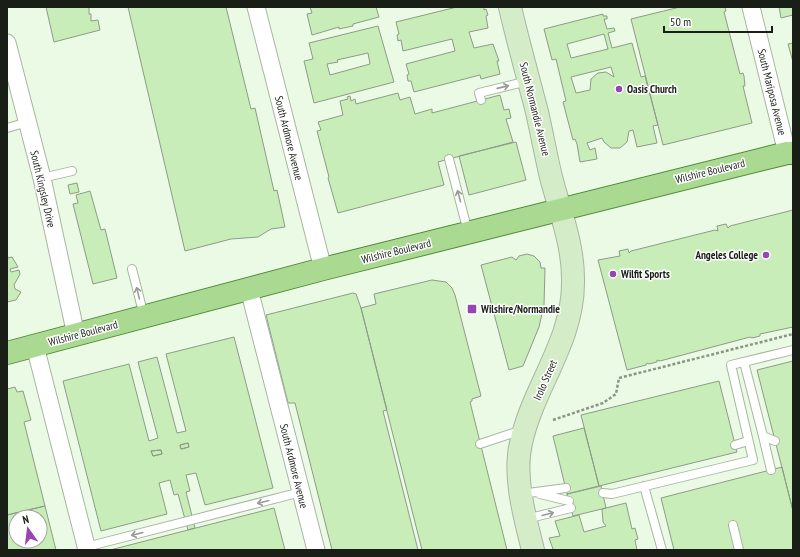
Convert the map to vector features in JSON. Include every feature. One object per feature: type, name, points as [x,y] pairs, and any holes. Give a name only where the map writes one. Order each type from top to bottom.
[{"type":"main road","name":"South Normandie Avenue","points":[[510,7],[551,178],[561,210]]},
{"type":"main road","name":"Wilshire Boulevard","points":[[7,353],[323,269],[791,151]]},
{"type":"main road","name":"Irolo Street","points":[[533,550],[526,519],[528,494],[520,444],[524,429],[565,335],[571,308],[573,283],[572,259],[561,210]]},
{"type":"street","name":"South Ardmore Avenue","points":[[256,7],[323,269]]},
{"type":"street","name":"South Mariposa Avenue","points":[[751,7],[791,151]]},
{"type":"street","name":"South Kingsley Drive","points":[[7,46],[42,178],[76,335]]},
{"type":"street","name":"South Ardmore Avenue","points":[[249,289],[316,550]]},
{"type":"street","points":[[35,346],[86,549]]},
{"type":"lane","points":[[481,100],[479,93],[528,81]]},
{"type":"lane","points":[[7,128],[28,122]]},
{"type":"lane","points":[[449,159],[468,233]]},
{"type":"lane","points":[[42,178],[72,171]]},
{"type":"lane","points":[[132,269],[144,317]]},
{"type":"lane","points":[[604,497],[752,460],[731,365],[793,350]]},
{"type":"lane","points":[[744,362],[771,470]]},
{"type":"lane","points":[[480,444],[524,429]]},
{"type":"lane","points":[[763,436],[775,441]]},
{"type":"lane","points":[[735,445],[748,441]]},
{"type":"lane","points":[[644,486],[662,550]]},
{"type":"lane","points":[[528,494],[566,488]]},
{"type":"lane","points":[[86,549],[301,492]]},
{"type":"lane","points":[[526,519],[570,504],[528,494]]},
{"type":"lane","points":[[733,525],[739,550]]},
{"type":"path","points":[[553,420],[603,403],[616,394],[619,378],[793,334]]},
{"type":"building","points":[[46,7],[87,7],[89,8],[89,14],[91,14],[91,21],[98,20],[100,30],[54,42]]},
{"type":"building","points":[[128,7],[226,7],[251,109],[255,108],[274,191],[277,190],[285,227],[271,229],[258,237],[231,239],[185,251]]},
{"type":"building","points":[[310,7],[376,7],[379,17],[353,24],[353,26],[339,29],[339,27],[312,35],[307,14],[312,13]]},
{"type":"building","points":[[457,7],[484,7],[484,10],[486,9],[488,15],[486,16],[488,28],[469,32],[474,48],[493,44],[499,61],[497,61],[500,74],[481,79],[480,75],[414,92],[411,81],[408,81],[407,75],[409,74],[406,64],[455,51],[452,39],[403,51],[401,40],[398,41],[397,35],[399,34],[396,22]]},
{"type":"building","points":[[680,7],[725,7],[726,11],[724,12],[740,74],[743,73],[744,76],[745,86],[743,86],[752,123],[663,145],[631,19]]},
{"type":"building","points":[[779,7],[793,7],[793,15],[781,18]]},
{"type":"building","name":"Oasis Church","points":[[603,14],[603,16],[607,16],[607,19],[604,19],[607,29],[614,28],[615,31],[608,33],[612,48],[632,43],[641,77],[645,76],[658,125],[653,126],[657,143],[637,147],[633,130],[629,131],[627,142],[620,148],[611,148],[602,138],[587,143],[590,150],[595,148],[597,159],[580,162],[577,144],[575,139],[573,140],[563,102],[566,101],[556,59],[552,60],[544,29]],"holes":[[[604,34],[608,49],[571,58],[567,44]],[[611,67],[614,77],[606,72],[598,73],[591,79],[590,90],[576,93],[571,77]]]},
{"type":"building","points":[[378,26],[394,82],[314,103],[304,61],[313,59],[309,43]],"holes":[[[368,53],[370,64],[330,75],[327,64],[338,62],[337,60]]]},
{"type":"building","points":[[793,43],[793,62],[788,44]]},
{"type":"building","points":[[398,93],[400,100],[410,97],[415,114],[432,109],[432,113],[500,95],[504,110],[509,109],[511,118],[506,119],[513,142],[438,162],[444,185],[338,213],[317,131],[321,130],[318,122],[343,115],[340,101],[348,99],[347,97],[350,96],[351,101],[355,99],[356,104]]},
{"type":"building","points":[[516,142],[526,180],[469,195],[459,156]]},
{"type":"building","points":[[77,183],[79,192],[70,194],[68,185]]},
{"type":"building","points":[[90,191],[101,230],[105,229],[117,278],[93,284],[73,204],[78,203],[76,195]]},
{"type":"building","points":[[793,210],[793,327],[760,334],[760,336],[750,337],[660,361],[657,360],[657,362],[647,363],[646,365],[627,370],[598,260],[620,256],[619,251],[628,249],[629,253],[631,251],[715,230],[718,231],[717,226],[726,224],[728,228],[730,226]]},
{"type":"building","points":[[7,254],[8,258],[12,257],[18,267],[10,269],[11,272],[19,270],[20,274],[14,285],[15,289],[21,292],[16,300],[7,302]]},
{"type":"building","points":[[527,254],[534,256],[540,262],[541,268],[545,268],[544,305],[539,327],[523,366],[509,370],[481,265],[512,257],[516,260],[519,256]]},
{"type":"building","points":[[432,280],[446,282],[452,288],[455,295],[481,396],[472,399],[470,402],[507,550],[422,550],[361,308],[376,304],[374,294]]},
{"type":"building","points":[[353,293],[356,294],[361,308],[387,410],[383,411],[418,550],[332,550],[295,403],[288,403],[266,315]]},
{"type":"building","points":[[234,337],[273,488],[205,505],[196,473],[186,475],[190,491],[186,492],[195,528],[188,530],[178,494],[174,495],[170,480],[159,483],[167,514],[101,531],[63,381],[129,364],[149,441],[158,438],[138,362],[157,357],[177,433],[186,431],[166,354]],"holes":[[[188,443],[189,447],[181,449],[180,445]],[[161,450],[162,454],[153,456],[151,451]]]},
{"type":"building","points":[[793,361],[793,511],[757,370]]},
{"type":"building","points":[[719,381],[737,452],[599,486],[581,415]]},
{"type":"building","points":[[15,387],[17,392],[23,391],[31,420],[24,422],[45,506],[32,509],[8,509],[7,515],[7,389]]},
{"type":"building","points":[[584,428],[599,486],[567,494],[553,436]]},
{"type":"building","points":[[188,443],[189,447],[181,449],[180,445]]},
{"type":"building","points":[[161,450],[162,454],[153,456],[151,451]]},
{"type":"building","points":[[782,467],[793,511],[793,550],[674,550],[661,498]]},
{"type":"building","points":[[601,486],[606,508],[573,516],[567,494]]},
{"type":"building","points":[[626,503],[632,529],[635,528],[638,539],[635,540],[637,550],[551,550],[553,549],[549,538],[560,536],[555,521],[579,515],[584,532],[606,526],[603,522],[602,509]]},
{"type":"building","points":[[45,506],[46,509],[32,509]]},
{"type":"building","points":[[274,508],[285,550],[110,550],[188,530]]},
{"type":"building","points":[[7,515],[8,549],[48,549],[48,518],[56,550],[7,550]]},
{"type":"place","name":"Oasis Church","points":[[619,89]]},
{"type":"place","name":"Angeles College","points":[[766,255]]},
{"type":"place","name":"Wilfit Sports","points":[[613,274]]},
{"type":"place","name":"Wilshire/Normandie","points":[[472,309]]}]
